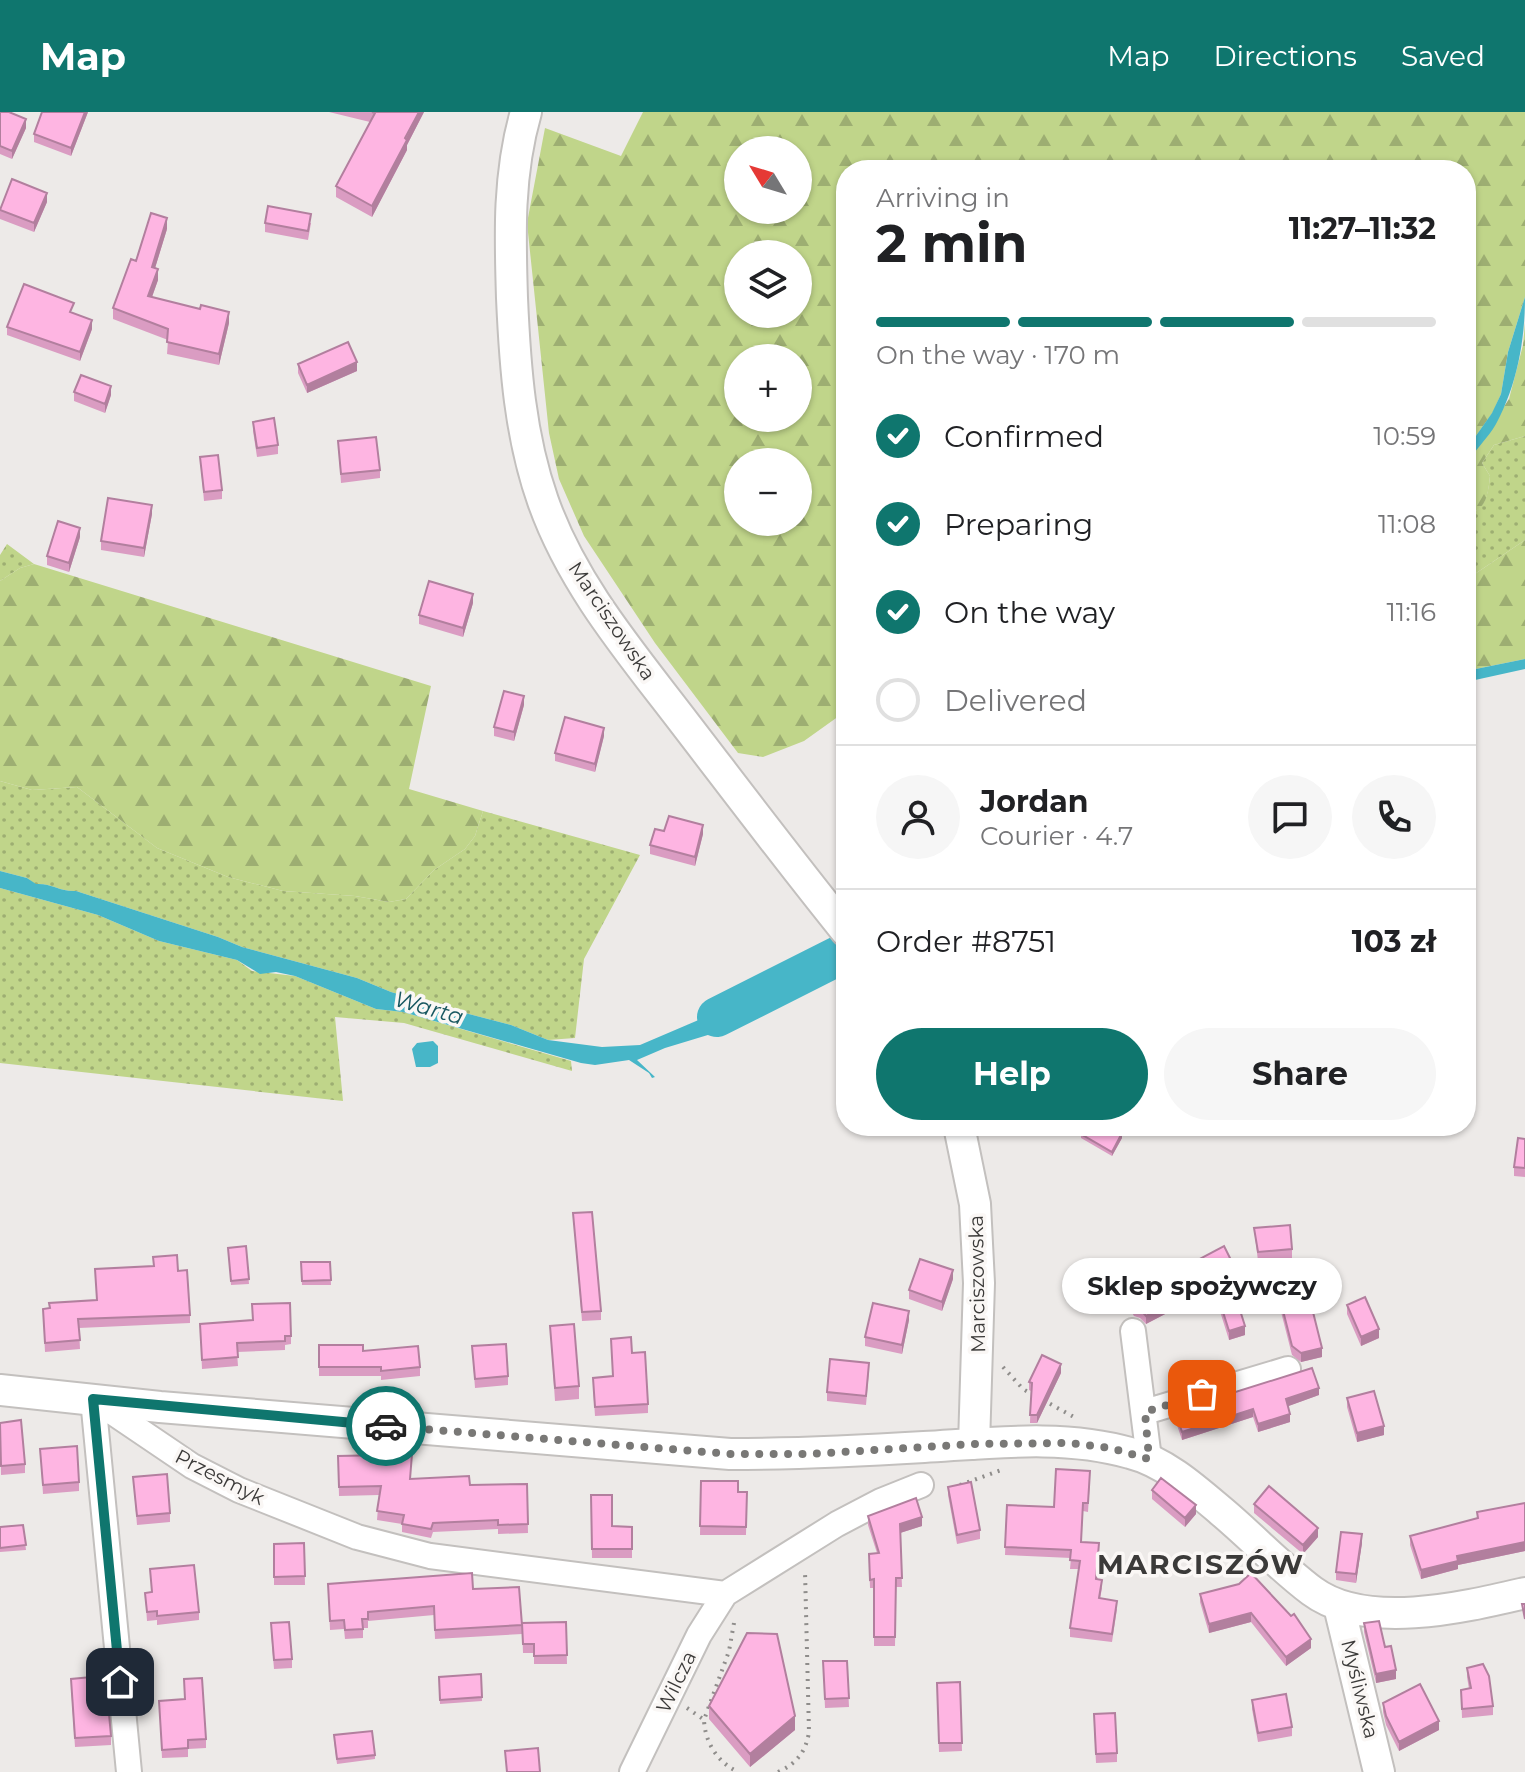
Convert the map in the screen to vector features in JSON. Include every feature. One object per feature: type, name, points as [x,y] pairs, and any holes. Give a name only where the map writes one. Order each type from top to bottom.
[{"type":"street","name":"Marciszowska","points":[[526,112],[511,192],[513,318],[523,430],[544,504],[573,568],[610,625],[836,918]]},
{"type":"street","name":"Marciszowska","points":[[961,1136],[975,1204],[979,1283],[974,1444]]},
{"type":"street","points":[[1133,1331],[1149,1459]]},
{"type":"street","points":[[1145,1412],[1288,1369]]},
{"type":"street","points":[[0,1390],[730,1454],[809,1454],[974,1444],[1091,1444],[1149,1459],[1170,1471],[1213,1504],[1314,1593],[1339,1606],[1374,1612],[1412,1612],[1525,1593]]},
{"type":"street","points":[[93,1399],[129,1772]]},
{"type":"street","name":"Przesmyk","points":[[93,1399],[192,1466],[239,1490],[357,1537],[430,1556],[730,1603]]},
{"type":"street","points":[[730,1603],[837,1524],[921,1485]]},
{"type":"street","name":"Wilcza","points":[[632,1772],[699,1635],[730,1603]]},
{"type":"street","name":"Myśliwska","points":[[1339,1606],[1379,1772]]},
{"type":"path","points":[[1000,1363],[1023,1389],[1085,1422]]},
{"type":"path","points":[[951,1488],[1004,1468]]},
{"type":"path","points":[[778,1772],[798,1759],[809,1732],[805,1556]]},
{"type":"path","points":[[730,1603],[729,1651],[704,1720],[704,1729],[714,1752],[722,1762],[738,1772]]},
{"type":"green space","points":[[643,112],[1525,112],[1525,297],[1508,352],[1501,394],[1476,436],[1476,160],[836,160],[836,718],[804,741],[763,757],[738,753],[655,643],[584,536],[559,479],[549,433],[527,223],[545,128],[621,156]]},
{"type":"green space","points":[[1525,323],[1525,436],[1494,445],[1482,463],[1490,476],[1485,500],[1476,511],[1476,449],[1509,399],[1523,345]]},
{"type":"green space","points":[[1525,436],[1525,540],[1476,573],[1476,511],[1487,495],[1490,476],[1482,463],[1494,445]]},
{"type":"green space","points":[[1525,540],[1525,659],[1476,669],[1476,573]]},
{"type":"green space","points":[[7,544],[34,564],[20,568],[0,581],[0,555]]},
{"type":"green space","points":[[34,564],[431,686],[409,789],[483,811],[475,836],[465,849],[434,870],[406,899],[389,902],[355,896],[283,891],[228,877],[157,848],[77,787],[32,790],[0,781],[0,581],[20,568]]},
{"type":"green space","points":[[0,781],[32,790],[77,787],[157,848],[228,877],[283,891],[355,896],[389,902],[406,899],[434,870],[465,849],[475,836],[483,811],[640,855],[584,959],[575,1038],[548,1040],[511,1025],[391,992],[357,978],[242,947],[76,891],[35,884],[27,878],[0,871]]},
{"type":"green space","points":[[0,888],[98,915],[159,941],[237,960],[252,971],[295,976],[376,1009],[403,1012],[571,1061],[572,1071],[404,1023],[335,1017],[343,1101],[0,1063]]},
{"type":"water","points":[[1525,297],[1521,346],[1509,394],[1496,424],[1476,451],[1476,436],[1501,394],[1508,352]]},
{"type":"water","points":[[1525,659],[1525,669],[1476,680],[1476,669]]},
{"type":"water","points":[[0,871],[27,878],[36,884],[76,891],[242,947],[357,978],[391,992],[511,1025],[548,1040],[602,1047],[640,1045],[743,1001],[760,982],[772,1010],[637,1060],[655,1077],[652,1078],[629,1060],[595,1065],[581,1063],[403,1012],[376,1009],[295,976],[276,972],[260,974],[237,960],[159,941],[98,915],[0,888]]},
{"type":"water","points":[[827,947],[836,958],[836,979],[791,999],[780,973]]},
{"type":"water","points":[[433,1041],[438,1046],[438,1063],[430,1067],[416,1067],[412,1049],[417,1043]]},
{"type":"building","points":[[0,112],[26,119],[12,151],[0,146]]},
{"type":"building","points":[[42,112],[85,112],[71,148],[34,134]]},
{"type":"building","points":[[372,112],[419,112],[372,206],[336,186],[375,113]]},
{"type":"building","points":[[12,179],[47,193],[34,223],[0,210]]},
{"type":"building","points":[[268,206],[311,214],[308,231],[265,223]]},
{"type":"building","points":[[151,213],[167,218],[152,267],[158,269],[148,296],[200,309],[201,305],[229,312],[219,354],[167,342],[168,329],[113,308],[131,259],[136,261]]},
{"type":"building","points":[[24,284],[74,303],[70,312],[92,320],[80,352],[7,327]]},
{"type":"building","points":[[348,342],[357,362],[307,385],[298,364]]},
{"type":"building","points":[[81,375],[111,386],[105,404],[74,392]]},
{"type":"building","points":[[274,418],[278,445],[257,448],[253,422]]},
{"type":"building","points":[[376,437],[380,470],[341,474],[338,441]]},
{"type":"building","points":[[218,455],[222,490],[204,492],[200,457]]},
{"type":"building","points":[[108,498],[152,505],[144,548],[101,541]]},
{"type":"building","points":[[58,521],[80,528],[69,563],[47,556]]},
{"type":"building","points":[[429,581],[473,594],[463,628],[419,615]]},
{"type":"building","points":[[504,691],[524,696],[514,732],[494,727]]},
{"type":"building","points":[[565,717],[604,728],[595,764],[555,753]]},
{"type":"building","points":[[669,816],[703,825],[695,857],[650,845],[655,829],[664,831]]},
{"type":"building","points":[[1084,1136],[1120,1136],[1112,1152]]},
{"type":"building","points":[[1518,1138],[1525,1139],[1525,1168],[1514,1167]]},
{"type":"building","points":[[592,1212],[601,1311],[582,1312],[573,1213]]},
{"type":"building","points":[[1290,1225],[1292,1249],[1258,1252],[1254,1228]]},
{"type":"building","points":[[246,1246],[249,1279],[231,1281],[228,1248]]},
{"type":"building","points":[[1224,1246],[1235,1268],[1228,1272],[1245,1326],[1229,1331],[1213,1280],[1146,1316],[1140,1309],[1134,1308],[1128,1297]]},
{"type":"building","points":[[177,1255],[178,1271],[187,1270],[190,1315],[78,1319],[80,1340],[45,1343],[43,1309],[50,1308],[49,1303],[97,1300],[95,1269],[154,1266],[153,1257]]},
{"type":"building","points":[[920,1259],[953,1270],[942,1302],[909,1290]]},
{"type":"building","points":[[301,1262],[330,1262],[331,1280],[302,1281]]},
{"type":"building","points":[[1307,1288],[1322,1348],[1301,1353],[1292,1346],[1279,1295]]},
{"type":"building","points":[[1365,1297],[1379,1329],[1361,1337],[1347,1305]]},
{"type":"building","points":[[290,1303],[291,1336],[285,1336],[285,1341],[237,1343],[238,1357],[202,1360],[200,1324],[253,1320],[252,1304]]},
{"type":"building","points":[[873,1303],[909,1311],[902,1345],[865,1337]]},
{"type":"building","points":[[574,1324],[579,1386],[555,1388],[550,1326]]},
{"type":"building","points":[[631,1337],[632,1353],[645,1352],[648,1404],[595,1407],[593,1378],[613,1376],[611,1339]]},
{"type":"building","points":[[506,1344],[508,1376],[475,1379],[472,1346]]},
{"type":"building","points":[[319,1345],[363,1345],[363,1351],[418,1346],[420,1367],[381,1371],[381,1367],[319,1367]]},
{"type":"building","points":[[1042,1355],[1061,1364],[1037,1415],[1030,1415],[1032,1383],[1029,1382]]},
{"type":"building","points":[[830,1359],[869,1363],[866,1396],[827,1392]]},
{"type":"building","points":[[1312,1368],[1319,1388],[1286,1399],[1290,1414],[1258,1424],[1253,1409],[1182,1432],[1175,1411]]},
{"type":"building","points":[[1374,1391],[1384,1426],[1357,1433],[1347,1398]]},
{"type":"building","points":[[21,1420],[25,1464],[1,1466],[0,1423]]},
{"type":"building","points":[[77,1446],[79,1482],[43,1485],[40,1449]]},
{"type":"building","points":[[386,1450],[412,1454],[410,1479],[469,1476],[470,1485],[527,1484],[528,1524],[498,1525],[498,1520],[433,1523],[431,1529],[402,1524],[404,1515],[377,1511],[381,1486],[339,1487],[338,1456],[385,1455]]},
{"type":"building","points":[[1056,1469],[1090,1471],[1088,1503],[1083,1503],[1081,1542],[1099,1543],[1096,1579],[1102,1580],[1099,1598],[1117,1601],[1112,1634],[1070,1628],[1080,1561],[1070,1560],[1071,1550],[1005,1547],[1007,1505],[1054,1507]]},
{"type":"building","points":[[167,1474],[170,1513],[137,1516],[133,1477]]},
{"type":"building","points":[[1161,1478],[1196,1505],[1185,1518],[1152,1490]]},
{"type":"building","points":[[701,1481],[738,1481],[738,1492],[747,1492],[746,1527],[700,1526]]},
{"type":"building","points":[[971,1482],[980,1530],[957,1535],[948,1487]]},
{"type":"building","points":[[1269,1486],[1318,1528],[1303,1545],[1254,1504]]},
{"type":"building","points":[[591,1495],[612,1495],[612,1526],[632,1527],[632,1549],[592,1549]]},
{"type":"building","points":[[916,1498],[922,1517],[900,1524],[902,1578],[896,1578],[895,1637],[874,1637],[874,1579],[870,1580],[869,1554],[879,1553],[868,1516]]},
{"type":"building","points":[[1525,1503],[1525,1542],[1457,1556],[1458,1561],[1421,1570],[1410,1536],[1478,1518],[1477,1512]]},
{"type":"building","points":[[23,1525],[26,1545],[0,1548],[0,1527]]},
{"type":"building","points":[[1341,1532],[1362,1534],[1356,1574],[1336,1572]]},
{"type":"building","points":[[304,1543],[305,1576],[274,1577],[274,1544]]},
{"type":"building","points":[[194,1565],[199,1612],[157,1616],[157,1611],[147,1612],[145,1593],[152,1592],[150,1569]]},
{"type":"building","points":[[472,1573],[473,1589],[519,1587],[522,1625],[435,1630],[434,1606],[368,1612],[368,1619],[362,1619],[363,1629],[345,1630],[344,1620],[330,1621],[328,1584]]},
{"type":"building","points":[[1251,1573],[1291,1616],[1294,1614],[1311,1639],[1286,1657],[1251,1613],[1209,1624],[1200,1594],[1239,1584]]},
{"type":"building","points":[[1379,1621],[1385,1647],[1391,1646],[1396,1670],[1376,1674],[1364,1623]]},
{"type":"building","points":[[289,1622],[292,1659],[274,1660],[271,1623]]},
{"type":"building","points":[[566,1622],[567,1655],[534,1656],[534,1644],[523,1644],[522,1623]]},
{"type":"building","points":[[747,1633],[777,1634],[795,1716],[750,1754],[709,1706]]},
{"type":"building","points":[[823,1661],[847,1661],[849,1698],[825,1699]]},
{"type":"building","points":[[1483,1664],[1489,1676],[1493,1706],[1462,1709],[1461,1690],[1471,1688],[1467,1668]]},
{"type":"building","points":[[481,1674],[482,1697],[440,1700],[439,1677]]},
{"type":"building","points":[[91,1677],[92,1693],[107,1692],[111,1736],[75,1738],[71,1679]]},
{"type":"building","points":[[202,1678],[206,1739],[188,1740],[188,1748],[162,1750],[159,1701],[185,1699],[184,1679]]},
{"type":"building","points":[[960,1682],[962,1743],[939,1743],[937,1683]]},
{"type":"building","points":[[1420,1684],[1439,1721],[1399,1742],[1383,1703]]},
{"type":"building","points":[[1286,1694],[1292,1727],[1258,1733],[1252,1700]]},
{"type":"building","points":[[1115,1713],[1117,1753],[1096,1754],[1094,1714]]},
{"type":"building","points":[[372,1731],[375,1755],[337,1759],[334,1735]]},
{"type":"building","points":[[538,1748],[540,1772],[507,1772],[505,1751]]},
{"type":"waterway","name":"Warta","points":[[717,1017],[836,957]]},
{"type":"way so far","points":[[386,1426],[730,1454],[809,1454],[974,1444],[1070,1443],[1111,1448],[1149,1459],[1145,1412],[1202,1394]]},
{"type":"place","name":"Sklep spożywczy","points":[[1202,1394]]},
{"type":"district","name":"MARCISZÓW","points":[[1201,1564]]},
{"type":"route","points":[[120,1682],[93,1399],[386,1426]]}]
